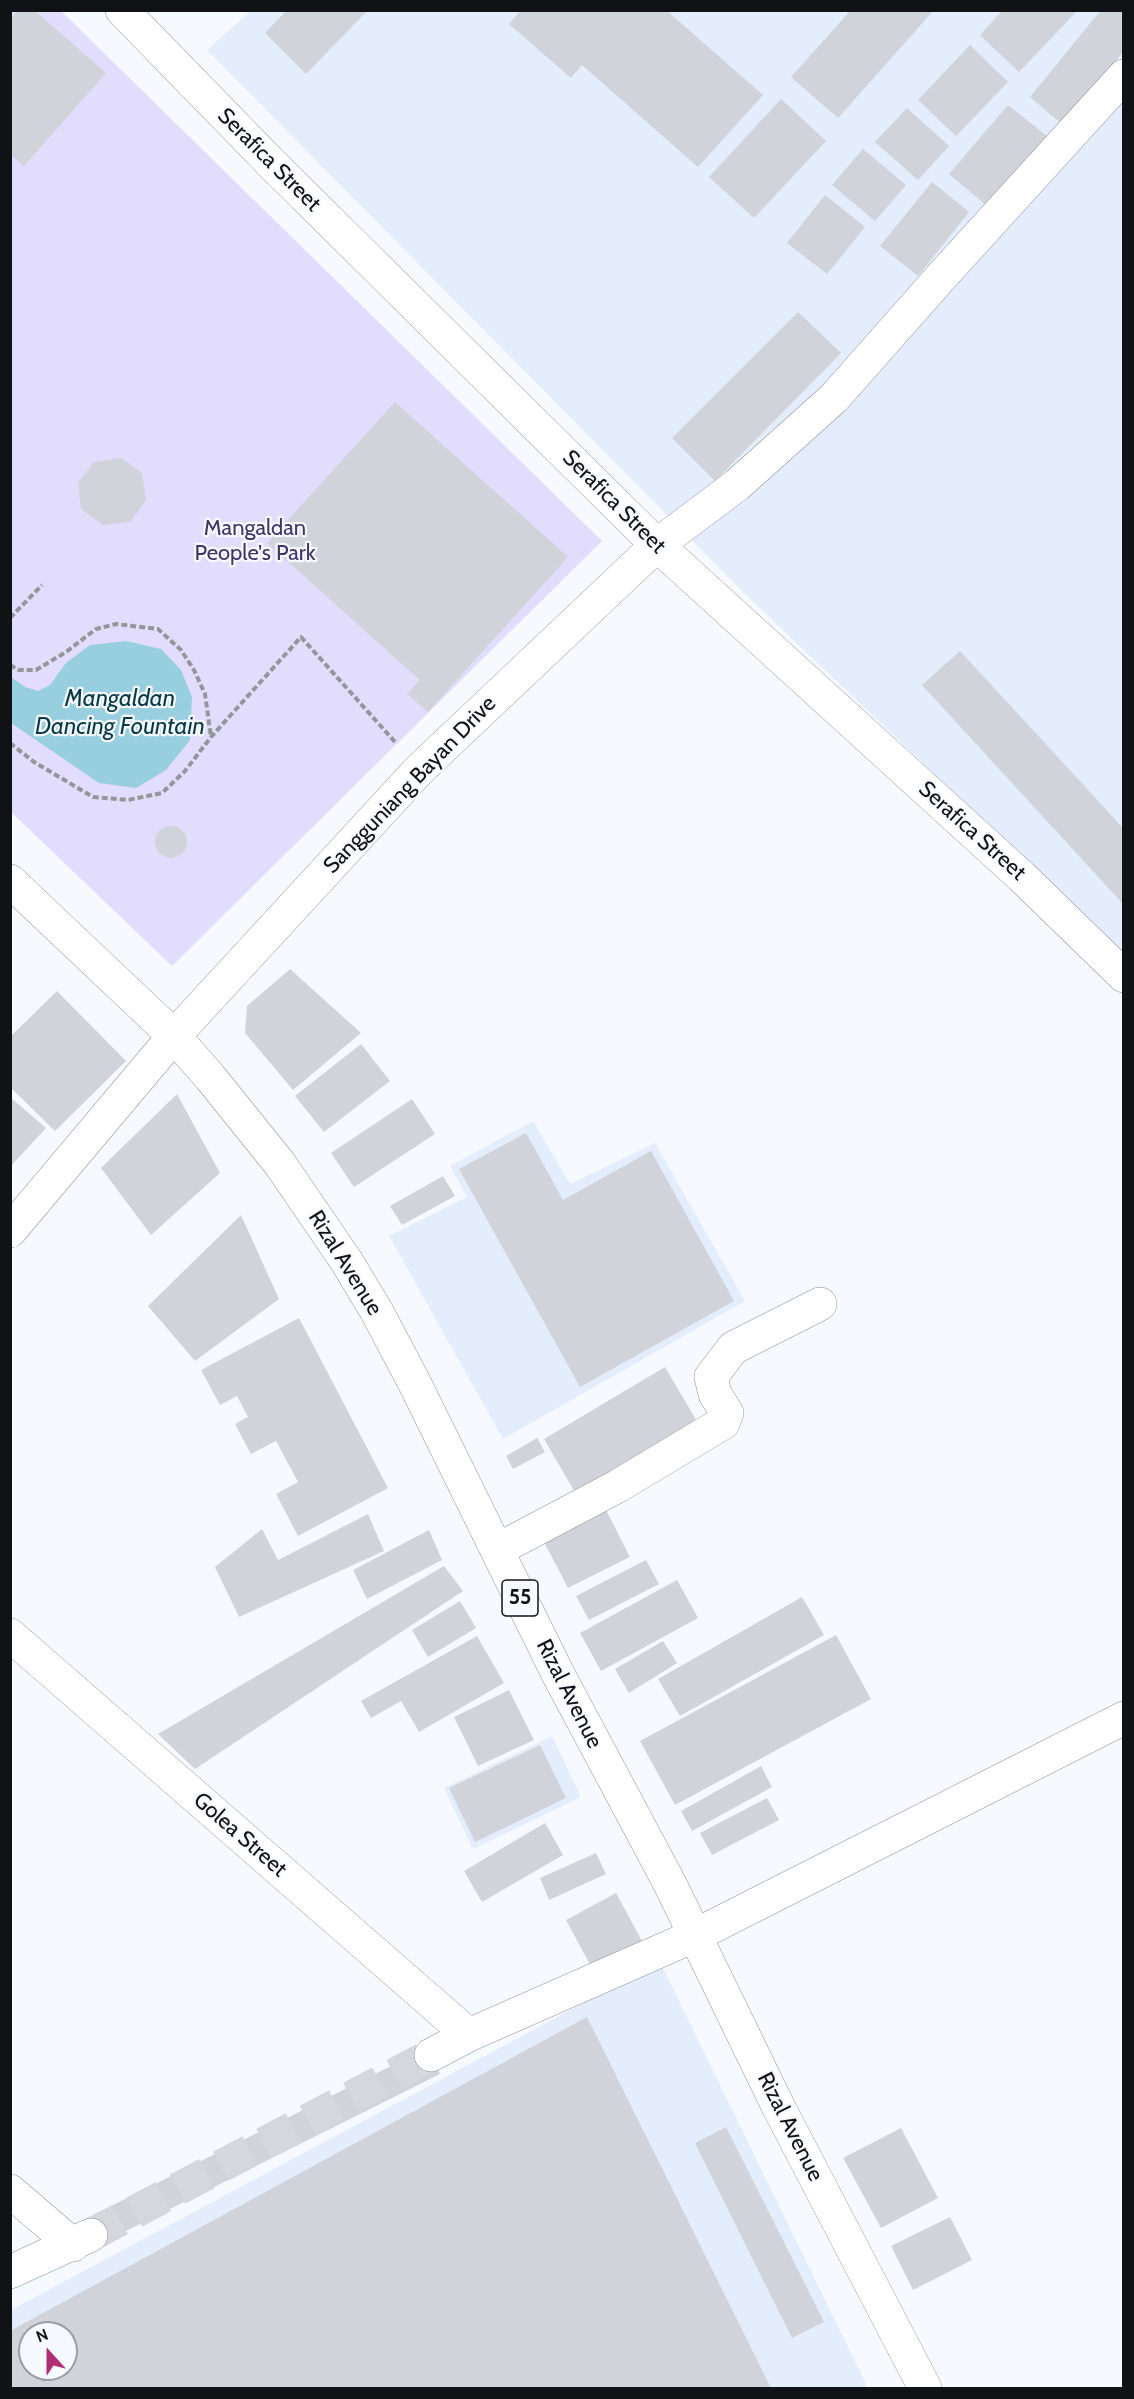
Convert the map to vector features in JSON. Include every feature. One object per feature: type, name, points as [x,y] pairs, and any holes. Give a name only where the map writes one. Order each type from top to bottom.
[{"type":"main road","name":"Serafica Street","points":[[122,10],[289,180],[657,546],[1021,876],[1124,976]]},
{"type":"main road","name":"Sangguniang Bayan Drive","points":[[10,1231],[174,1036],[419,770],[657,546],[737,485],[834,398],[1124,76]]},
{"type":"main road","name":"Rizal Avenue","points":[[10,881],[174,1036],[280,1164],[347,1262],[377,1312],[414,1382],[558,1674],[696,1935],[778,2106],[925,2388]]},
{"type":"main road","points":[[497,1551],[618,1486],[723,1423],[727,1413],[715,1394],[711,1377],[734,1348],[820,1304]]},
{"type":"main road","name":"Golea Street","points":[[10,1635],[469,2034]]},
{"type":"main road","points":[[430,2055],[469,2034],[696,1935],[1124,1718]]},
{"type":"main road","points":[[10,2191],[82,2240],[10,2272]]},
{"type":"path","points":[[10,618],[42,585]]},
{"type":"path","points":[[10,665],[19,670],[36,670],[66,652],[96,629],[116,624],[158,629],[181,650],[206,694],[212,737]]},
{"type":"path","points":[[10,743],[34,762],[93,797],[128,800],[162,793],[185,771],[212,737],[301,637],[419,770]]},
{"type":"shaded area","points":[[252,10],[1123,11],[1123,953],[745,594],[207,50]]},
{"type":"shaded area","points":[[533,1121],[570,1184],[655,1143],[745,1301],[503,1439],[389,1236],[467,1197],[450,1166]]},
{"type":"shaded area","points":[[552,1736],[581,1797],[473,1849],[444,1788]]},
{"type":"shaded area","points":[[660,1962],[868,2388],[11,2388],[11,2310]]},
{"type":"green space","name":"Mangaldan People's Park","points":[[10,11],[61,11],[602,541],[172,966],[11,812]]},
{"type":"water","name":"Mangaldan Dancing Fountain","points":[[126,641],[161,649],[181,670],[192,697],[190,740],[166,770],[136,788],[99,783],[11,723],[11,677],[25,687],[38,691],[50,685],[66,663],[90,645]]},
{"type":"building","points":[[18,10],[34,10],[106,73],[24,166],[10,154],[10,20]]},
{"type":"building","points":[[287,10],[364,10],[366,12],[306,74],[265,33]]},
{"type":"building","points":[[521,10],[666,10],[763,95],[698,167],[582,65],[571,78],[509,24]]},
{"type":"building","points":[[851,10],[934,10],[838,118],[791,77]]},
{"type":"building","points":[[1003,10],[1078,10],[1019,72],[980,35]]},
{"type":"building","points":[[1101,10],[1124,10],[1124,51],[1063,125],[1030,97]]},
{"type":"building","points":[[970,45],[1008,82],[956,136],[918,100]]},
{"type":"building","points":[[781,99],[826,141],[754,218],[709,177]]},
{"type":"building","points":[[1008,105],[1047,136],[987,206],[949,174]]},
{"type":"building","points":[[907,108],[949,146],[918,180],[875,142]]},
{"type":"building","points":[[863,149],[906,185],[875,221],[832,185]]},
{"type":"building","points":[[932,182],[969,212],[918,276],[880,246]]},
{"type":"building","points":[[825,195],[865,227],[827,274],[787,243]]},
{"type":"building","points":[[798,312],[841,353],[715,481],[672,438]]},
{"type":"building","points":[[395,402],[568,557],[428,712],[407,694],[420,680],[267,543]]},
{"type":"building","points":[[121,458],[142,473],[146,500],[130,522],[103,525],[81,509],[78,483],[94,462]]},
{"type":"building","points":[[960,651],[1124,829],[1124,905],[922,685]]},
{"type":"building","points":[[171,826],[182,831],[187,842],[182,853],[171,858],[160,853],[155,842],[160,831]]},
{"type":"building","points":[[290,969],[361,1033],[293,1090],[245,1033],[247,1006]]},
{"type":"building","points":[[57,991],[126,1061],[55,1131],[10,1087],[10,1037]]},
{"type":"building","points":[[361,1044],[390,1081],[324,1132],[295,1096]]},
{"type":"building","points":[[177,1094],[220,1173],[151,1235],[101,1168]]},
{"type":"building","points":[[10,1097],[46,1128],[10,1167]]},
{"type":"building","points":[[412,1099],[435,1134],[354,1187],[331,1153]]},
{"type":"building","points":[[526,1133],[563,1200],[651,1151],[734,1301],[580,1387],[459,1169]]},
{"type":"building","points":[[443,1176],[455,1196],[402,1225],[390,1206]]},
{"type":"building","points":[[241,1215],[279,1299],[195,1361],[148,1306]]},
{"type":"building","points":[[299,1318],[388,1488],[298,1536],[276,1494],[298,1482],[276,1441],[251,1454],[235,1424],[248,1417],[237,1396],[220,1405],[201,1370]]},
{"type":"building","points":[[665,1367],[698,1423],[576,1494],[544,1439]]},
{"type":"building","points":[[537,1438],[545,1452],[513,1469],[506,1456]]},
{"type":"building","points":[[605,1508],[630,1557],[568,1588],[543,1540]]},
{"type":"building","points":[[368,1514],[384,1551],[239,1617],[215,1567],[262,1529],[278,1560]]},
{"type":"building","points":[[429,1530],[442,1560],[367,1599],[353,1570]]},
{"type":"building","points":[[646,1560],[659,1584],[589,1620],[576,1596]]},
{"type":"building","points":[[444,1566],[463,1591],[195,1769],[158,1734]]},
{"type":"building","points":[[677,1580],[698,1618],[601,1671],[580,1633]]},
{"type":"building","points":[[802,1597],[824,1635],[680,1716],[658,1679]]},
{"type":"building","points":[[460,1601],[476,1628],[428,1657],[412,1630]]},
{"type":"building","points":[[836,1635],[871,1699],[675,1805],[640,1741]]},
{"type":"building","points":[[477,1636],[504,1683],[419,1732],[401,1701],[371,1718],[361,1701]]},
{"type":"building","points":[[663,1641],[677,1663],[629,1693],[615,1669]]},
{"type":"building","points":[[509,1690],[534,1740],[478,1766],[454,1717]]},
{"type":"building","points":[[540,1745],[566,1798],[475,1842],[449,1788]]},
{"type":"building","points":[[761,1766],[772,1787],[692,1831],[681,1811]]},
{"type":"building","points":[[767,1798],[779,1820],[712,1855],[700,1833]]},
{"type":"building","points":[[545,1823],[563,1855],[482,1902],[464,1871]]},
{"type":"building","points":[[596,1853],[606,1874],[549,1900],[540,1878]]},
{"type":"building","points":[[616,1893],[642,1941],[592,1968],[566,1920]]},
{"type":"building","points":[[587,2017],[771,2388],[10,2388],[10,2331],[18,2327],[18,2381],[78,2381],[78,2321],[28,2321]]},
{"type":"building","points":[[427,2048],[440,2074],[96,2246],[83,2220]]},
{"type":"building","points":[[726,2127],[824,2322],[792,2338],[695,2143]]},
{"type":"building","points":[[901,2128],[938,2198],[881,2228],[843,2158]]},
{"type":"building","points":[[950,2217],[972,2260],[913,2290],[891,2246]]},
{"type":"tunnel","points":[[91,2235],[431,2055]]}]
